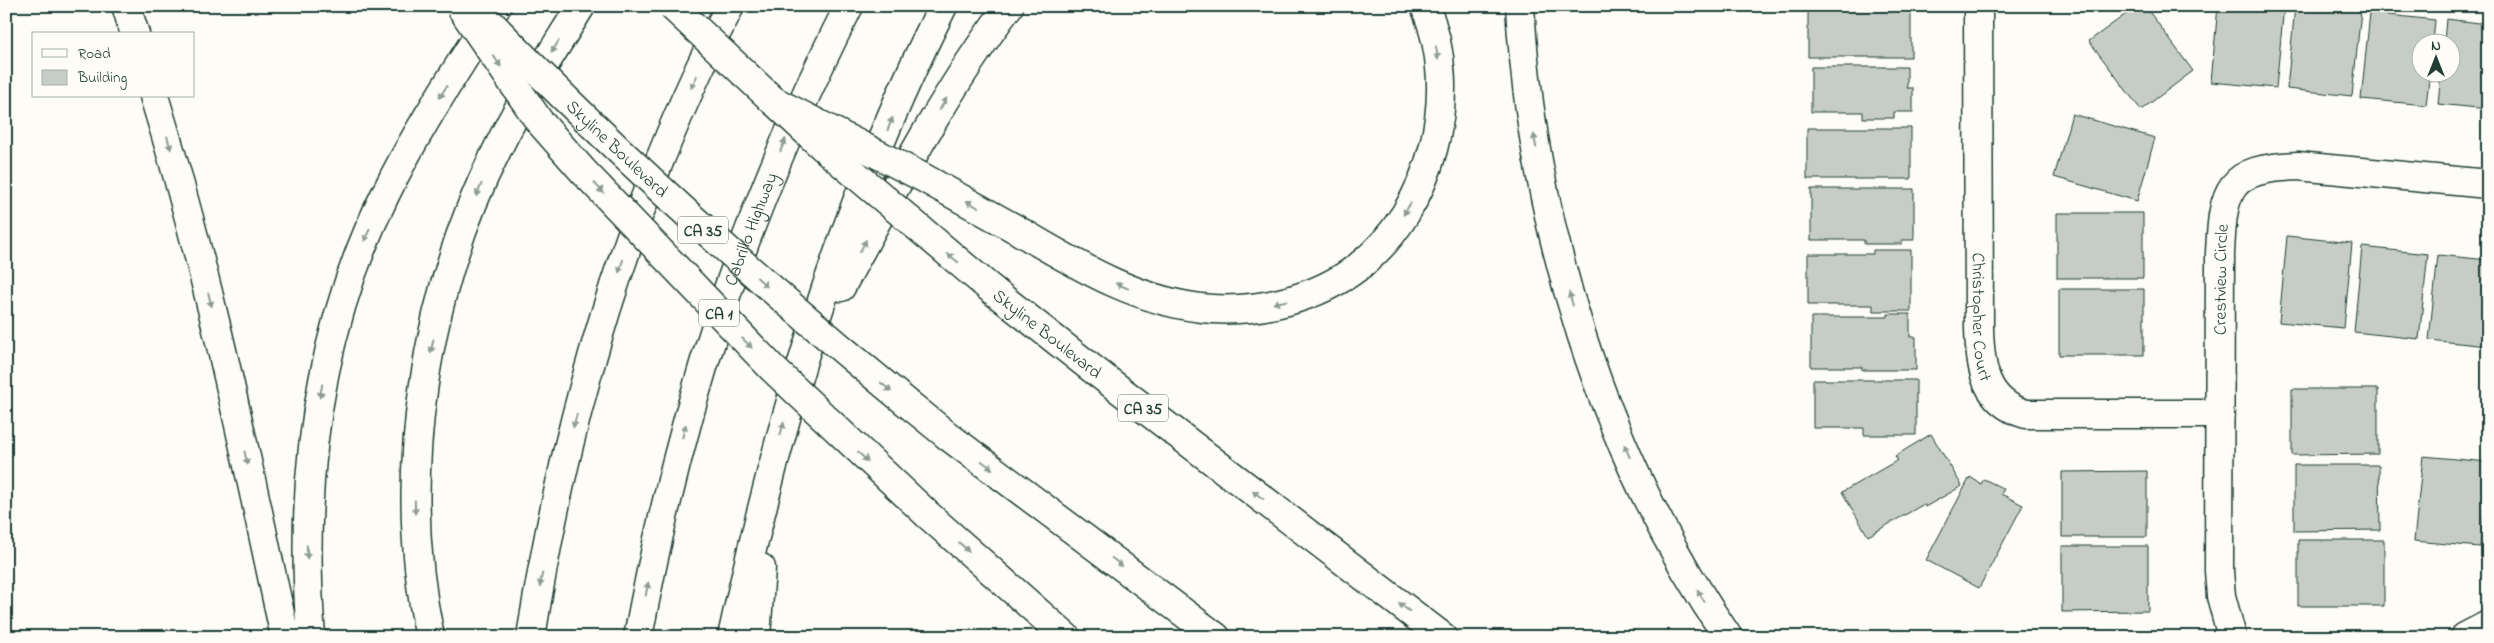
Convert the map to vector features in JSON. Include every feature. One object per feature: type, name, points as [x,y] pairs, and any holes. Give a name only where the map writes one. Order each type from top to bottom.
[{"type":"main road","points":[[126,6],[134,32]]},
{"type":"main road","points":[[460,6],[539,121],[583,171],[773,369],[928,515],[1066,637]]},
{"type":"main road","name":"Skyline Boulevard","points":[[474,6],[589,123],[719,244],[830,341],[948,436],[1216,637]]},
{"type":"main road","points":[[311,637],[307,548],[310,468],[316,415],[341,306],[364,242],[398,168],[497,6]]},
{"type":"main road","points":[[429,630],[416,531],[415,488],[422,402],[438,315],[463,231],[496,151],[532,86],[582,6]]},
{"type":"main road","name":"Skyline Boulevard","points":[[672,6],[772,100],[901,215],[991,289],[1443,637]]},
{"type":"main road","points":[[531,637],[553,518],[572,434],[596,346],[626,251],[656,170],[687,96],[730,6]]},
{"type":"main road","name":"Cabrillo Highway","points":[[638,637],[654,550],[674,465],[723,300],[749,227],[785,140],[849,6]]},
{"type":"main road","points":[[732,637],[769,476],[799,366],[874,160],[943,6]]},
{"type":"main road","points":[[799,366],[905,168],[972,58],[1009,6]]},
{"type":"main road","points":[[772,100],[922,177],[1103,278],[1161,300],[1187,306],[1238,309],[1264,306],[1289,300],[1337,280],[1358,267],[1397,226],[1425,173],[1435,142],[1440,112],[1441,82],[1438,52],[1425,6]]},
{"type":"main road","points":[[1520,6],[1528,93],[1541,177],[1558,252],[1581,332],[1612,416],[1646,492],[1684,566],[1728,637]]},
{"type":"main road","name":"Christopher Court","points":[[1978,6],[1979,328],[1982,365],[1992,391],[2006,406],[2026,414],[2220,414]]},
{"type":"main road","points":[[155,98],[179,179],[220,338],[285,637]]},
{"type":"main road","name":"Crestview Circle","points":[[2232,637],[2221,596],[2219,571],[2222,222],[2224,205],[2229,190],[2240,178],[2266,168],[2298,166],[2488,184]]},
{"type":"main road","points":[[756,637],[769,476]]},
{"type":"main road","points":[[2464,637],[2488,625]]},
{"type":"building","points":[[1808,6],[1911,6],[1911,57],[1808,57]]},
{"type":"building","points":[[2137,6],[2145,6],[2193,71],[2141,110],[2089,41]]},
{"type":"building","points":[[2218,6],[2284,6],[2276,88],[2211,82]]},
{"type":"building","points":[[2295,6],[2361,11],[2352,96],[2287,89]]},
{"type":"building","points":[[2370,13],[2435,20],[2434,32],[2412,32],[2412,82],[2429,82],[2426,105],[2361,99]]},
{"type":"building","points":[[2446,19],[2488,24],[2488,109],[2438,104],[2440,82],[2462,82],[2462,32],[2445,32]]},
{"type":"building","points":[[1811,67],[1907,67],[1907,88],[1913,88],[1913,112],[1894,112],[1894,118],[1863,118],[1863,112],[1811,112]]},
{"type":"building","points":[[2072,114],[2155,138],[2137,201],[2054,177]]},
{"type":"building","points":[[1807,128],[1911,128],[1911,179],[1807,179]]},
{"type":"building","points":[[1811,189],[1914,189],[1914,240],[1902,240],[1902,244],[1864,244],[1864,240],[1811,240]]},
{"type":"building","points":[[2057,213],[2143,213],[2143,278],[2057,278]]},
{"type":"building","points":[[2287,236],[2352,243],[2344,328],[2279,322]]},
{"type":"building","points":[[2362,247],[2428,254],[2419,339],[2354,332]]},
{"type":"building","points":[[1873,250],[1911,250],[1911,311],[1873,311],[1873,305],[1808,305],[1808,254],[1873,254]]},
{"type":"building","points":[[2438,255],[2488,260],[2488,346],[2429,340]]},
{"type":"building","points":[[2059,289],[2144,289],[2144,355],[2059,355]]},
{"type":"building","points":[[1888,314],[1910,314],[1910,337],[1916,337],[1916,370],[1862,370],[1862,367],[1811,367],[1811,317],[1888,317]]},
{"type":"building","points":[[1813,380],[1916,380],[1916,435],[1864,435],[1864,428],[1813,428]]},
{"type":"building","points":[[2292,389],[2378,389],[2378,454],[2292,455]]},
{"type":"building","points":[[1931,434],[1962,486],[1925,507],[1924,504],[1868,536],[1842,492],[1898,460],[1895,456]]},
{"type":"building","points":[[2423,456],[2488,462],[2480,547],[2414,541]]},
{"type":"building","points":[[2294,465],[2379,465],[2380,530],[2294,531]]},
{"type":"building","points":[[2147,471],[2147,537],[2062,537],[2062,472]]},
{"type":"building","points":[[1970,477],[1981,484],[1984,479],[2004,489],[2001,494],[2023,505],[1979,588],[1926,560]]},
{"type":"building","points":[[2298,540],[2384,540],[2384,606],[2298,606]]},
{"type":"building","points":[[2062,546],[2148,546],[2148,611],[2062,612]]}]
